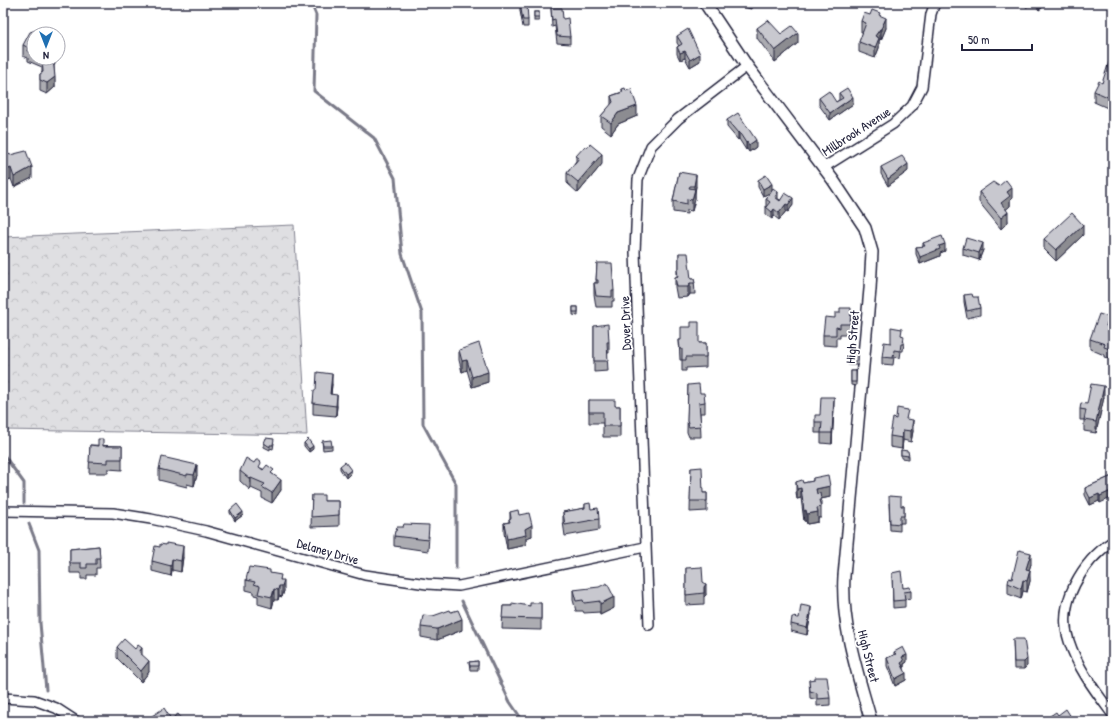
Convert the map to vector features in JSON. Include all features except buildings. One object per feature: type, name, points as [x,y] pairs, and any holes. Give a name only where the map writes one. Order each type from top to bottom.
[{"type":"street","name":"High Street","points":[[705,3],[746,66],[823,168],[865,228],[872,252],[870,289],[843,585],[843,610],[852,652],[871,721]]},
{"type":"street","name":"Millbrook Avenue","points":[[823,168],[893,124],[912,106],[922,87],[931,14],[935,3]]},
{"type":"street","name":"Dover Drive","points":[[649,625],[635,252],[638,179],[651,146],[678,119],[746,66]]},
{"type":"street","name":"Delaney Drive","points":[[3,511],[113,513],[152,519],[206,531],[365,575],[427,584],[459,586],[645,547]]},
{"type":"street","points":[[1113,541],[1088,562],[1075,583],[1068,602],[1066,620],[1068,640],[1078,664],[1113,715]]},
{"type":"street","points":[[3,698],[34,700],[56,708],[76,721]]},
{"type":"green space","points":[[294,225],[307,435],[3,430],[3,237]]},
{"type":"waterway","points":[[311,3],[316,15],[314,91],[374,138],[395,178],[402,254],[422,313],[423,424],[456,484],[456,568]]},
{"type":"waterway","points":[[3,454],[24,483],[24,503]]},
{"type":"waterway","points":[[29,524],[39,550],[40,623],[46,690]]},
{"type":"waterway","points":[[462,601],[510,702],[523,721]]}]
